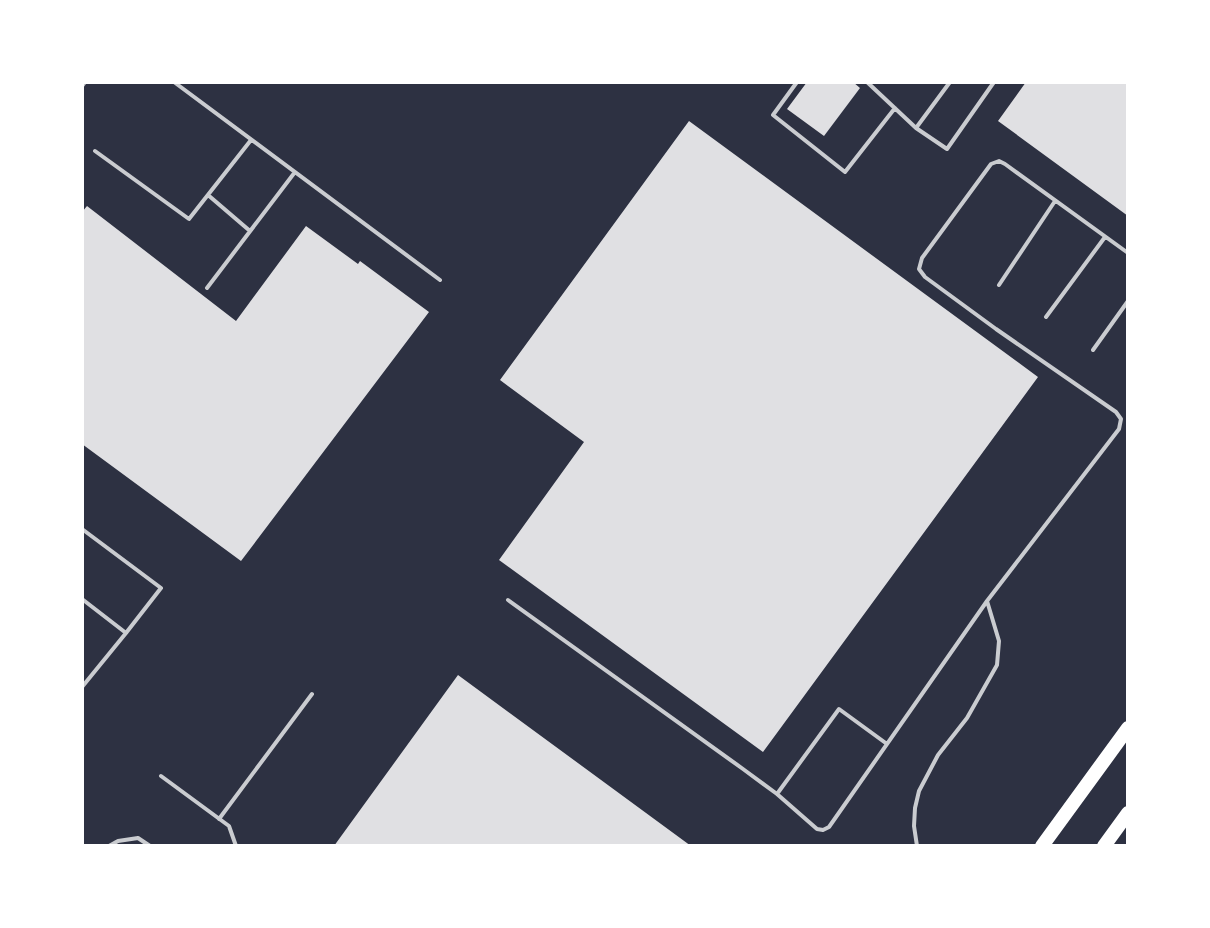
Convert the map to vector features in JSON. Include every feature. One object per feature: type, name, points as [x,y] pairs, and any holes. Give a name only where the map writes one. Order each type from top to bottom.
[{"type":"highway","points":[[1042,846],[1128,728]]},
{"type":"highway","points":[[1104,846],[1128,813]]},
{"type":"lane","points":[[82,86],[86,82]]},
{"type":"lane","points":[[174,82],[440,280]]},
{"type":"lane","points":[[798,82],[773,115],[845,172],[895,108]]},
{"type":"lane","points":[[867,82],[916,128],[946,149],[994,82]]},
{"type":"lane","points":[[916,128],[950,82]]},
{"type":"lane","points":[[95,151],[189,219],[251,140]]},
{"type":"lane","points":[[508,600],[705,740],[776,794],[817,829],[823,830],[829,827],[987,601],[1119,429],[1121,419],[1116,412],[925,277],[918,269],[922,258],[991,164],[999,161],[1006,164],[1128,253]]},
{"type":"lane","points":[[206,288],[295,172]]},
{"type":"lane","points":[[208,195],[250,231]]},
{"type":"lane","points":[[999,285],[1055,201]]},
{"type":"lane","points":[[1046,317],[1105,237]]},
{"type":"lane","points":[[1093,350],[1128,302]]},
{"type":"lane","points":[[82,529],[161,588],[82,687]]},
{"type":"lane","points":[[82,599],[126,633]]},
{"type":"lane","points":[[917,846],[914,808],[919,791],[938,755],[967,718],[997,665],[999,641],[987,601]]},
{"type":"lane","points":[[219,819],[312,694]]},
{"type":"lane","points":[[776,794],[839,709],[887,744]]},
{"type":"lane","points":[[161,776],[229,826],[236,846]]},
{"type":"lane","points":[[109,846],[118,841],[138,838],[150,846]]},
{"type":"building","points":[[807,82],[853,82],[860,88],[824,136],[787,109]]},
{"type":"building","points":[[1026,82],[1128,82],[1128,216],[998,121]]},
{"type":"building","points":[[689,121],[1038,377],[763,752],[499,560],[584,442],[500,380]]},
{"type":"building","points":[[87,206],[236,321],[306,226],[358,264],[360,261],[429,312],[241,561],[82,444],[82,212]]},
{"type":"building","points":[[458,675],[691,846],[334,846]]}]
